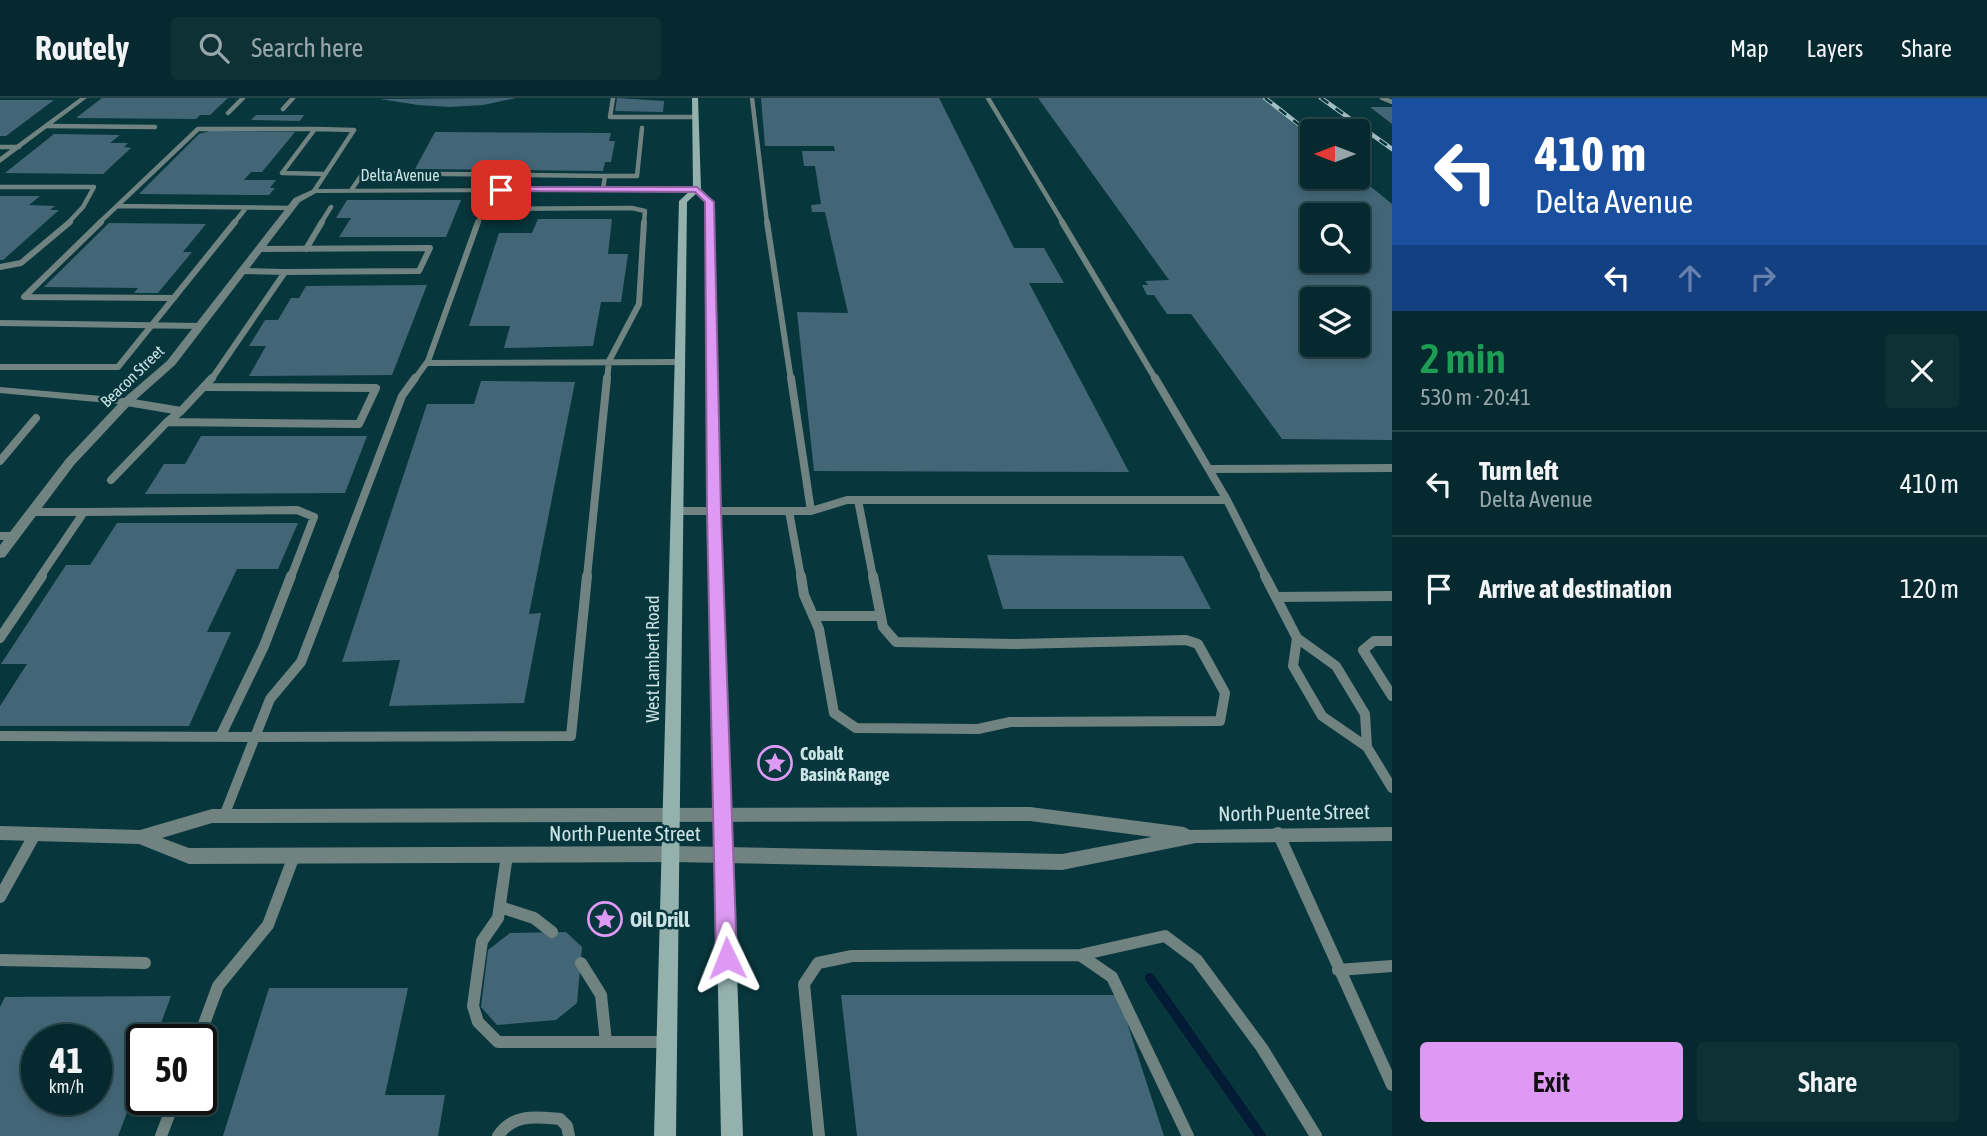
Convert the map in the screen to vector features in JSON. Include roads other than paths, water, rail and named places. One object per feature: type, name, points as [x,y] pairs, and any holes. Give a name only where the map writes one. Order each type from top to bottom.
[{"type":"main road","name":"West Lambert Road","points":[[695,98],[697,190],[709,202],[714,511],[732,1136]]},
{"type":"main road","name":"West Lambert Road","points":[[665,1136],[673,855],[676,511],[683,201],[697,190]]},
{"type":"street","points":[[0,161],[84,98]]},
{"type":"street","name":"Delta Avenue","points":[[314,191],[697,190]]},
{"type":"street","name":"Beacon Street","points":[[0,554],[69,463],[127,402],[171,363],[297,200],[314,191]]},
{"type":"street","points":[[0,390],[127,402]]},
{"type":"street","name":"North Puente Street","points":[[0,833],[139,837],[212,816],[1030,814],[1196,836]]},
{"type":"street","name":"North Puente Street","points":[[139,837],[189,856],[673,855],[1062,862],[1196,836],[1278,833],[1392,834]]},
{"type":"lane","points":[[228,113],[243,98]]},
{"type":"lane","points":[[283,109],[293,98]]},
{"type":"lane","points":[[613,98],[610,117],[696,117]]},
{"type":"lane","points":[[752,98],[762,191],[811,511]]},
{"type":"lane","points":[[988,98],[1227,500],[1297,638],[1336,666],[1365,714],[1367,747]]},
{"type":"lane","points":[[1382,98],[1392,102]]},
{"type":"lane","points":[[47,126],[155,127]]},
{"type":"lane","points":[[352,189],[363,173],[637,176],[642,128]]},
{"type":"lane","points":[[174,299],[24,297],[198,129],[354,130],[314,191]]},
{"type":"lane","points":[[315,130],[282,173],[325,174]]},
{"type":"lane","points":[[0,147],[19,147]]},
{"type":"lane","points":[[603,190],[605,176]]},
{"type":"lane","points":[[0,187],[94,187],[92,194],[73,217],[38,249],[19,265],[0,267]]},
{"type":"lane","points":[[496,209],[501,190]]},
{"type":"lane","points":[[117,206],[291,208]]},
{"type":"lane","points":[[306,248],[331,207]]},
{"type":"lane","points":[[0,367],[118,367],[246,208]]},
{"type":"lane","points":[[0,736],[255,737],[571,736],[609,363],[639,304],[645,211],[632,208],[483,209],[427,363],[402,396],[301,662],[270,699],[255,737],[224,816]]},
{"type":"lane","points":[[242,271],[419,271],[430,248],[260,249]]},
{"type":"lane","points":[[111,480],[167,422],[206,387],[285,272]]},
{"type":"lane","points":[[0,323],[200,326]]},
{"type":"lane","points":[[427,363],[679,362]]},
{"type":"lane","points":[[167,422],[359,424],[376,388],[206,387]]},
{"type":"lane","points":[[127,402],[181,411]]},
{"type":"lane","points":[[0,461],[36,418]]},
{"type":"lane","points":[[1209,469],[1392,468]]},
{"type":"lane","points":[[676,511],[811,511],[847,500],[1227,500]]},
{"type":"lane","points":[[789,511],[804,595],[820,629],[834,713],[856,728],[978,729],[1010,722],[1220,721],[1225,693],[1198,644],[1186,640],[1015,644],[896,642],[883,627],[858,500]]},
{"type":"lane","points":[[32,512],[297,510],[314,517],[264,646],[220,737]]},
{"type":"lane","points":[[0,638],[84,512]]},
{"type":"lane","points":[[0,536],[14,536]]},
{"type":"lane","points":[[1276,597],[1392,596]]},
{"type":"lane","points":[[813,615],[881,615]]},
{"type":"lane","points":[[1297,638],[1293,666],[1322,716],[1367,747],[1392,788]]},
{"type":"lane","points":[[1392,641],[1374,641],[1363,650],[1392,696]]},
{"type":"lane","points":[[1278,833],[1392,1086]]},
{"type":"lane","points":[[0,897],[35,834]]},
{"type":"lane","points":[[508,855],[498,918],[482,940],[474,1006],[478,1022],[498,1042],[667,1042]]},
{"type":"lane","points":[[204,1024],[218,986],[268,925],[294,856]]},
{"type":"lane","points":[[500,907],[534,918],[552,932]]},
{"type":"lane","points":[[819,1136],[804,984],[818,963],[852,957],[1080,955],[1165,936],[1196,960],[1262,1048],[1316,1136]]},
{"type":"lane","points":[[1080,955],[1112,977],[1188,1136]]},
{"type":"lane","points":[[0,960],[145,963]]},
{"type":"lane","points":[[581,963],[601,995],[606,1042]]},
{"type":"lane","points":[[1338,970],[1392,966]]},
{"type":"lane","points":[[161,1136],[169,1115]]},
{"type":"lane","points":[[498,1136],[507,1123],[515,1118],[560,1119],[567,1126],[569,1136]]},
{"type":"waterway","points":[[1150,978],[1261,1136]]},
{"type":"railway","points":[[1265,98],[1300,126]]},
{"type":"railway","points":[[1321,98],[1392,149]]},
{"type":"place","name":"Cobalt Basin& Range","points":[[775,763]]},
{"type":"place","name":"Oil Drill","points":[[605,919]]}]
